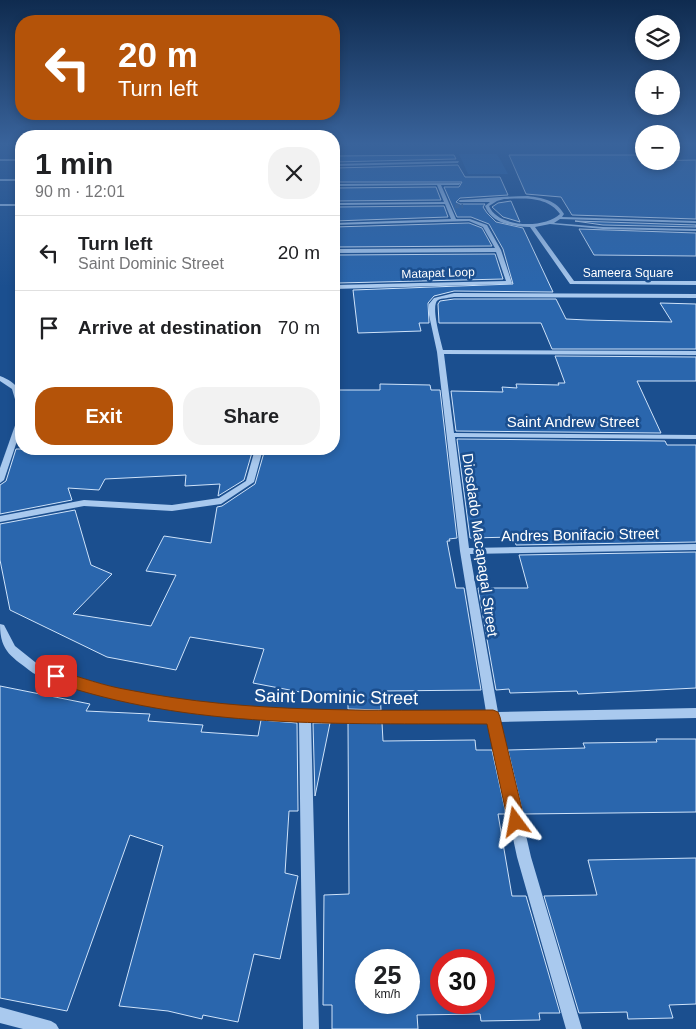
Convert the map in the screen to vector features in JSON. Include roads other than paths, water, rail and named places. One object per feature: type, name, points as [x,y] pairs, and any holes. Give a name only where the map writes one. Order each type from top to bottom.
[{"type":"street","points":[[442,191],[454,220]]},
{"type":"street","points":[[460,201],[526,198],[547,202],[560,210],[562,214],[560,218]]},
{"type":"street","points":[[463,206],[487,206],[495,200]]},
{"type":"street","points":[[340,204],[454,204]]},
{"type":"street","points":[[0,205],[15,205]]},
{"type":"street","points":[[487,206],[487,211],[490,215],[498,219],[531,225],[549,224],[603,228],[696,230]]},
{"type":"street","points":[[549,224],[560,218],[696,222]]},
{"type":"street","name":"Matapat Loop","points":[[340,224],[470,220],[485,226],[498,250],[509,283],[340,287]]},
{"type":"street","points":[[680,222],[687,230]]},
{"type":"street","name":"Sameera Square","points":[[531,225],[572,283],[696,283]]},
{"type":"street","name":"Matapat Loop","points":[[340,251],[498,250]]},
{"type":"street","name":"Diosdado Macapagal Street","points":[[574,1029],[524,857],[493,717],[465,551],[440,352],[432,314],[432,304],[436,299],[445,296],[696,296]]},
{"type":"street","points":[[440,352],[696,353]]},
{"type":"street","points":[[0,378],[15,388]]},
{"type":"street","name":"Saint Andrew Street","points":[[450,435],[696,437]]},
{"type":"street","points":[[0,480],[15,436]]},
{"type":"street","points":[[0,519],[84,503],[172,508],[221,501],[250,482],[257,455]]},
{"type":"street","name":"Andres Bonifacio Street","points":[[465,551],[696,546]]},
{"type":"street","name":"Saint Dominic Street","points":[[0,628],[11,649],[37,670],[128,697],[227,711],[305,716],[493,717],[696,713]]},
{"type":"street","points":[[305,716],[310,1029]]},
{"type":"street","points":[[0,1015],[51,1029]]},
{"type":"tunnel","points":[[455,206],[463,206]]}]
